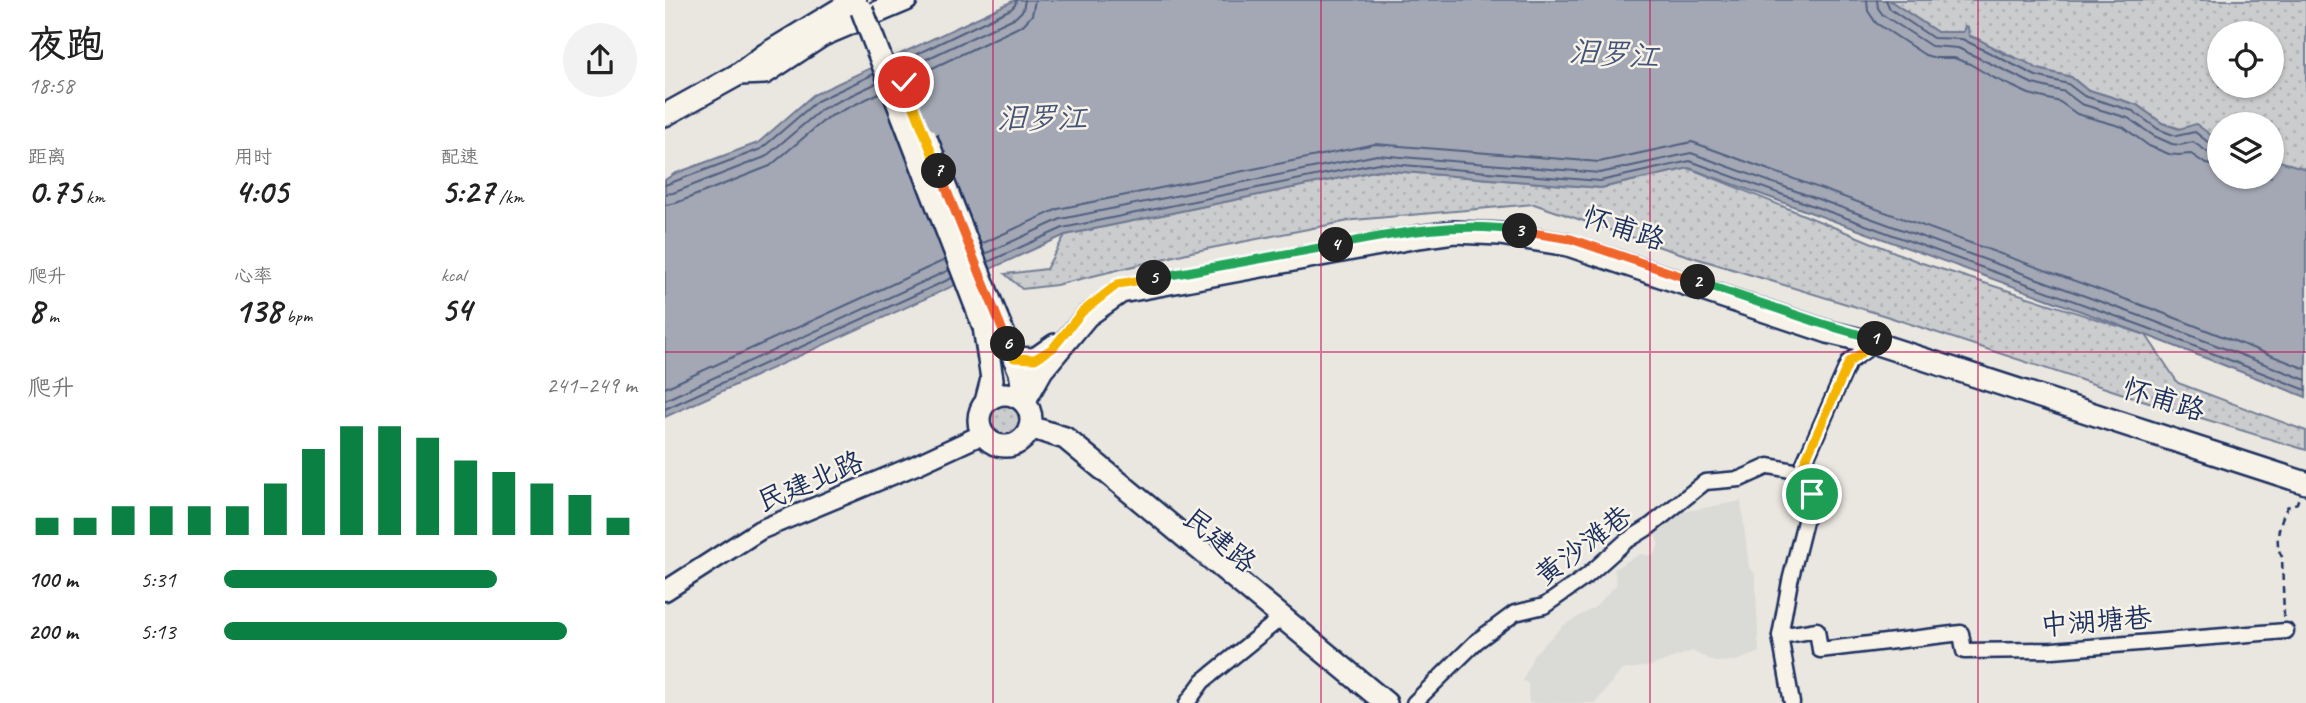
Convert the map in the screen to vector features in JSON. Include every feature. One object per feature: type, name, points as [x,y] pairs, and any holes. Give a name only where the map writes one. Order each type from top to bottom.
[{"type":"main road","points":[[739,74],[765,73],[823,36],[906,0]]},
{"type":"main road","points":[[665,114],[739,74],[766,54],[864,3],[991,323],[1014,358],[1022,384],[1020,399]]},
{"type":"main road","name":"怀甫路","points":[[1014,358],[1035,359],[1053,348],[1082,312],[1118,284],[1420,229],[1499,228],[1571,239],[1876,342],[2306,479]]},
{"type":"main road","points":[[1020,399],[1087,316],[1121,292],[1454,232],[1500,234],[1568,246],[1828,332],[1876,342]]},
{"type":"main road","points":[[986,402],[1000,394],[1020,399],[1029,410],[1028,431],[1013,445],[1004,446],[995,444],[981,430],[981,410],[992,379],[991,323]]},
{"type":"main road","points":[[1028,431],[1065,438],[1386,703]]},
{"type":"main road","name":"民建路","points":[[1028,431],[1060,446],[1276,622],[1369,703]]},
{"type":"street","points":[[1792,703],[1780,636],[1790,581],[1812,494],[1800,472],[1849,362],[1876,342]]},
{"type":"street","points":[[665,583],[761,522],[981,430]]},
{"type":"street","name":"民建北路","points":[[665,591],[759,530],[916,465],[981,430]]},
{"type":"street","name":"黄沙滩巷","points":[[1414,703],[1477,641],[1515,612],[1544,606],[1587,576],[1625,542],[1649,527],[1705,482],[1739,479],[1769,466],[1800,472]]},
{"type":"street","points":[[1187,703],[1203,681],[1276,622]]},
{"type":"street","name":"中湖塘巷","points":[[1780,636],[1817,630],[1820,650],[1961,633],[1964,651],[2040,650],[2286,631]]},
{"type":"path","points":[[2286,631],[2282,557],[2278,550],[2280,523],[2287,507],[2297,503],[2306,479]]},
{"type":"shaded area","points":[[1889,0],[2306,0],[2306,169],[2284,163],[2284,112],[2207,112],[2207,137],[2162,123],[2137,105],[2086,89],[2071,77],[2038,69],[1963,32],[1937,32]]},
{"type":"shaded area","points":[[1689,168],[1919,262],[2146,335],[2178,383],[2306,431],[2306,450],[1666,249],[1534,204],[1354,220],[1191,252],[1056,285],[1022,289],[1005,274],[1046,269],[1065,235],[1379,170],[1601,188]]},
{"type":"shaded area","points":[[1004,402],[1016,407],[1021,419],[1016,431],[1004,436],[992,431],[987,419],[992,407]]},
{"type":"shaded area","points":[[1741,501],[1749,567],[1755,574],[1759,652],[1736,661],[1715,662],[1692,651],[1650,666],[1622,670],[1595,703],[1529,703],[1528,684],[1523,680],[1534,654],[1564,625],[1595,607],[1617,584],[1614,569],[1640,554],[1653,556],[1659,545],[1654,531],[1677,513]]},
{"type":"water","name":"汨罗江","points":[[1015,0],[1889,0],[1937,32],[1963,32],[1965,26],[1968,27],[1969,36],[2004,54],[2038,69],[2071,77],[2086,89],[2137,105],[2162,123],[2179,129],[2196,124],[2207,132],[2207,189],[2284,189],[2284,163],[2306,169],[2306,397],[2146,335],[1689,168],[1601,188],[1379,170],[1065,235],[665,417],[665,180],[674,174],[758,143],[813,95]]},
{"type":"route","points":[[904,82],[1014,358],[1035,359],[1053,348],[1082,312],[1118,284],[1420,229],[1499,228],[1571,239],[1823,324],[1879,340],[1849,362],[1800,472],[1812,494]]}]
